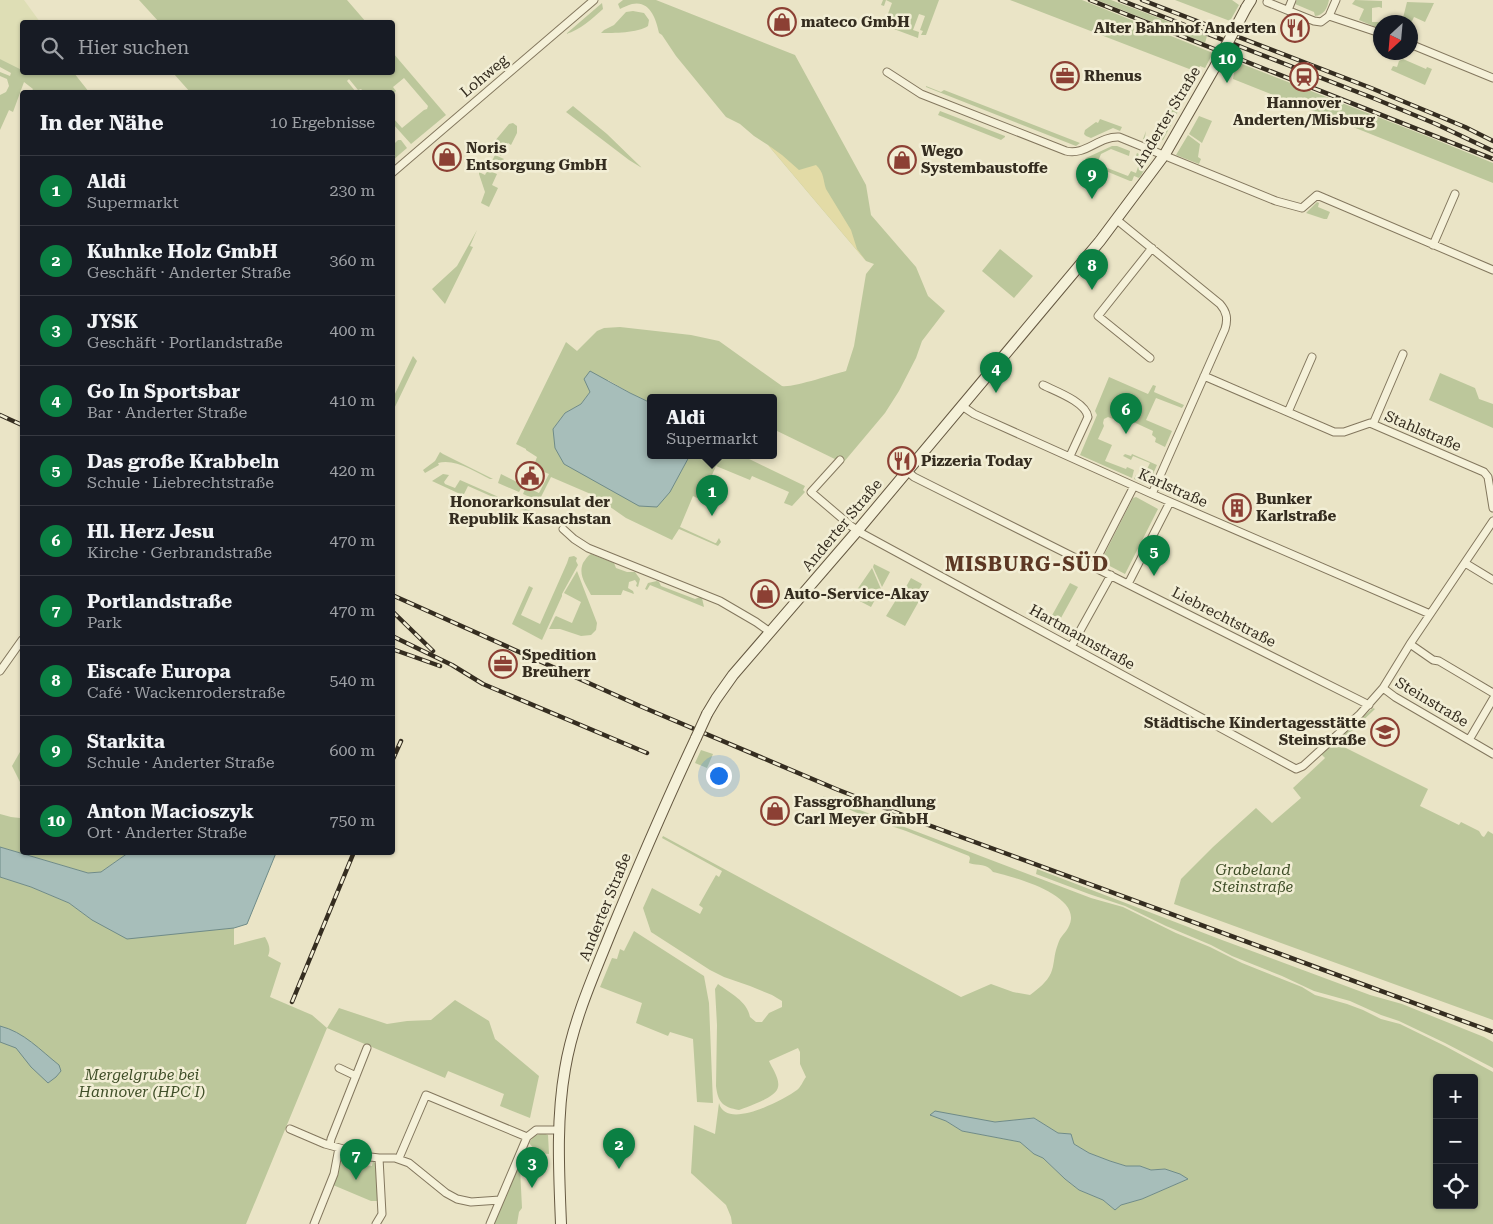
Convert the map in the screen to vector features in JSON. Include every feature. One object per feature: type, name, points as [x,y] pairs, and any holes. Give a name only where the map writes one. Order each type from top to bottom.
[{"type":"main road","name":"Anderter Straße","points":[[561,1224],[559,1130],[565,1069],[571,1039],[584,1000],[643,854],[696,738],[723,687],[858,530],[1117,220],[1166,154],[1249,4]]},
{"type":"street","name":"Lohweg","points":[[395,170],[594,0]]},
{"type":"street","points":[[1288,10],[1292,0]]},
{"type":"street","points":[[1267,2],[1314,21],[1322,22],[1329,16],[1336,0]]},
{"type":"street","points":[[1329,16],[1373,31]]},
{"type":"street","points":[[1418,47],[1493,78]]},
{"type":"street","points":[[887,72],[921,94],[1066,152],[1079,152],[1109,137],[1120,137],[1290,205],[1302,208],[1317,195],[1493,270]]},
{"type":"street","points":[[1433,245],[1455,194]]},
{"type":"street","points":[[1117,220],[1226,310],[1227,323],[1225,330],[1152,494]]},
{"type":"street","points":[[1150,358],[1098,316],[1152,248]]},
{"type":"street","points":[[1373,424],[1403,354]]},
{"type":"street","points":[[1288,412],[1312,357]]},
{"type":"street","name":"Stahlstraße","points":[[1204,376],[1334,432],[1344,432],[1366,424],[1373,424],[1484,472],[1488,477],[1493,508]]},
{"type":"street","points":[[1043,385],[1073,400],[1082,406],[1087,413],[1088,417],[1070,456]]},
{"type":"street","name":"Karlstraße","points":[[962,406],[974,414],[1134,486],[1430,614]]},
{"type":"street","name":"Hartmannstraße","points":[[840,460],[811,492],[858,530],[1293,768],[1297,769],[1303,766],[1369,705]]},
{"type":"street","name":"Liebrechtstraße","points":[[907,471],[914,477],[1369,705]]},
{"type":"street","points":[[1093,566],[1134,486]]},
{"type":"street","points":[[1128,584],[1170,502]]},
{"type":"street","points":[[1369,705],[1383,688],[1410,644],[1493,521]]},
{"type":"street","points":[[563,529],[588,548],[720,601],[770,632]]},
{"type":"street","points":[[1465,563],[1493,580]]},
{"type":"street","points":[[1071,647],[1111,575]]},
{"type":"street","points":[[0,671],[20,643]]},
{"type":"street","points":[[1410,644],[1433,660],[1439,661],[1493,692]]},
{"type":"street","name":"Steinstraße","points":[[1383,688],[1395,697],[1493,754]]},
{"type":"street","points":[[1469,740],[1493,699]]},
{"type":"street","points":[[330,1145],[368,1048]]},
{"type":"street","points":[[339,1068],[356,1076]]},
{"type":"street","points":[[399,1158],[426,1095],[527,1137]]},
{"type":"street","points":[[290,1129],[362,1156],[399,1158],[409,1163],[446,1193],[457,1199],[471,1202],[500,1200]]},
{"type":"street","points":[[490,1224],[527,1137],[536,1130],[559,1130]]},
{"type":"street","points":[[314,1224],[334,1174],[339,1148]]},
{"type":"street","points":[[376,1224],[382,1214],[379,1158]]},
{"type":"green space","points":[[0,0],[24,0],[39,20],[20,20],[20,69],[0,59]]},
{"type":"green space","points":[[139,0],[347,0],[364,20],[157,20]]},
{"type":"green space","points":[[623,0],[656,0],[795,55],[866,185],[871,215],[916,267],[928,296],[945,311],[922,341],[916,358],[885,413],[843,463],[777,431],[777,394],[647,394],[647,401],[608,380],[590,392],[581,404],[565,413],[553,429],[680,473],[688,459],[749,459],[805,486],[803,490],[805,492],[792,506],[784,503],[789,492],[752,476],[750,480],[716,466],[701,500],[693,496],[680,527],[715,543],[719,538],[721,542],[718,546],[679,529],[672,540],[626,518],[593,495],[551,477],[539,501],[523,494],[526,487],[539,493],[549,474],[537,469],[538,466],[534,465],[537,457],[516,444],[566,342],[577,351],[597,331],[604,328],[620,327],[691,335],[719,341],[782,386],[804,383],[846,371],[854,346],[866,274],[874,264],[866,261],[768,145],[740,124],[726,117],[659,33],[654,17],[648,8],[643,5],[631,4],[620,9],[618,4]]},
{"type":"green space","points":[[883,0],[886,0],[884,6],[881,5]]},
{"type":"green space","points":[[886,0],[939,0],[926,35],[921,35],[923,31],[920,30],[925,16],[919,14],[913,30],[919,32],[918,38],[883,25],[884,22],[879,20],[880,17],[886,19],[892,3]]},
{"type":"green space","points":[[1010,0],[1082,0],[1213,53],[1205,68],[1200,66],[1197,72]]},
{"type":"green space","points":[[1097,0],[1111,0],[1207,36],[1205,43]]},
{"type":"green space","points":[[1175,0],[1232,0],[1239,5],[1230,21]]},
{"type":"green space","points":[[1297,0],[1329,0],[1325,11],[1315,16],[1314,12],[1295,4]]},
{"type":"green space","points":[[1355,0],[1382,1],[1382,8],[1372,8],[1373,26],[1359,20],[1364,9],[1352,4]]},
{"type":"green space","points":[[1407,2],[1434,3],[1425,22],[1418,19],[1418,15],[1404,15]]},
{"type":"green space","points":[[602,3],[603,9],[595,17],[581,27],[566,34]]},
{"type":"green space","points":[[626,12],[644,13],[649,20],[648,26],[619,33],[601,33],[614,25]]},
{"type":"green space","points":[[395,55],[446,115],[411,144],[395,126],[395,120],[402,128],[427,109],[428,106],[404,78],[393,87],[396,91],[395,92],[395,90],[358,90],[349,79],[347,81],[354,90],[188,90],[175,75],[395,75]]},
{"type":"green space","points":[[0,59],[20,69],[20,75],[76,75],[87,90],[32,90],[24,82],[13,112],[9,110],[0,130],[0,95],[6,92],[9,86],[7,79],[0,76],[0,72],[10,76],[11,73],[0,67]]},
{"type":"green space","points":[[1229,59],[1493,163],[1493,183],[1233,79],[1234,73],[1222,68]]},
{"type":"green space","points":[[1405,60],[1426,69],[1427,67],[1432,69],[1425,85],[1391,70],[1393,66],[1397,67],[1399,61]]},
{"type":"green space","points":[[926,87],[941,92],[944,90],[1080,143],[1076,146]]},
{"type":"green space","points":[[1173,99],[1182,104],[1163,140],[1156,142],[1143,139],[1146,131],[1145,137],[1154,140],[1156,134],[1159,135]]},
{"type":"green space","points":[[573,106],[607,134],[642,168],[566,112]]},
{"type":"green space","points":[[940,111],[1005,137],[1001,140],[938,115]]},
{"type":"green space","points":[[1199,116],[1212,121],[1202,143],[1189,134]]},
{"type":"green space","points":[[1100,119],[1122,127],[1120,131],[1113,128],[1091,138],[1086,136],[1084,134],[1085,130],[1096,122],[1098,123]]},
{"type":"green space","points":[[513,123],[517,126],[517,133],[511,145],[508,143],[501,156],[489,148],[509,124]]},
{"type":"green space","points":[[1188,135],[1200,144],[1198,157],[1201,159],[1199,164],[1176,155]]},
{"type":"green space","points":[[401,140],[407,148],[395,158],[395,143]]},
{"type":"green space","points":[[1112,146],[1130,151],[1129,156],[1111,149],[1101,154],[1097,164],[1128,176],[1131,171],[1136,173],[1140,161],[1135,158],[1137,153],[1144,159],[1146,165],[1139,178],[1134,176],[1132,181],[1130,181],[1084,162],[1086,158]]},
{"type":"green space","points":[[495,155],[504,159],[497,172],[494,168],[492,172],[497,174],[492,185],[498,188],[489,207],[481,203],[485,192],[479,172],[485,175]]},
{"type":"green space","points":[[1317,202],[1319,203],[1318,207],[1330,212],[1327,219],[1306,213]]},
{"type":"green space","points":[[477,230],[470,246],[473,247],[445,304],[432,289],[457,266]]},
{"type":"green space","points":[[1000,249],[1033,276],[1014,298],[982,271]]},
{"type":"green space","points":[[413,356],[417,361],[395,407],[395,394]]},
{"type":"green space","points":[[1440,373],[1475,388],[1479,399],[1493,404],[1493,428],[1429,400]]},
{"type":"green space","points":[[1109,377],[1148,394],[1153,385],[1156,386],[1154,392],[1184,405],[1182,408],[1156,398],[1146,420],[1172,431],[1165,447],[1155,442],[1156,438],[1152,435],[1153,431],[1116,414],[1113,419],[1108,417],[1104,419],[1104,426],[1098,439],[1112,445],[1105,461],[1134,470],[1132,478],[1080,455],[1097,415],[1095,411]]},
{"type":"green space","points":[[440,452],[493,479],[465,466],[451,462],[438,463],[439,465],[425,473],[423,470],[435,461]]},
{"type":"green space","points":[[1125,454],[1131,456],[1132,454],[1157,465],[1149,483],[1146,484],[1134,479],[1136,475],[1143,477],[1150,463],[1133,456],[1131,460],[1123,456]]},
{"type":"green space","points":[[443,474],[449,475],[444,482],[445,484],[455,488],[460,480],[542,516],[554,528],[545,520],[468,486],[462,498],[460,494],[432,481]]},
{"type":"green space","points":[[501,474],[523,485],[519,492],[498,483]]},
{"type":"green space","points":[[1136,497],[1158,509],[1125,574],[1104,563],[1102,559],[1133,498]]},
{"type":"green space","points":[[591,554],[614,563],[616,568],[627,572],[635,572],[640,579],[638,587],[635,580],[629,582],[628,588],[634,594],[623,590],[621,595],[591,595],[581,572],[583,563]]},
{"type":"green space","points":[[574,556],[577,558],[578,565],[562,594],[542,640],[512,624],[529,586],[533,588],[521,615],[540,624],[569,557]]},
{"type":"green space","points":[[874,564],[890,572],[882,587],[873,567]]},
{"type":"green space","points":[[872,568],[881,589],[871,607],[852,597]]},
{"type":"green space","points":[[577,571],[597,623],[596,630],[591,635],[581,636],[560,629],[549,629],[556,616],[572,623],[581,602],[564,593]]},
{"type":"green space","points":[[911,578],[922,584],[919,590],[925,593],[905,626],[886,616]]},
{"type":"green space","points":[[657,581],[661,586],[695,599],[702,598],[704,607],[650,585],[647,590],[645,589],[648,583]]},
{"type":"green space","points":[[1070,583],[1078,587],[1056,627],[1054,626],[1056,622],[1050,619]]},
{"type":"green space","name":"Grabeland Steinstraße","points":[[1373,708],[1375,709],[1338,744],[1428,789],[1420,806],[1459,825],[1461,822],[1479,831],[1484,837],[1488,831],[1493,834],[1493,1020],[1174,904],[1181,879],[1256,808],[1272,823],[1301,798],[1293,788],[1325,758],[1321,754]]},
{"type":"green space","points":[[701,750],[713,754],[707,768],[695,763]]},
{"type":"green space","points":[[20,752],[20,782],[12,766]]},
{"type":"green space","points":[[823,796],[1091,898],[1123,907],[1242,963],[1302,987],[1315,995],[1347,1004],[1381,1019],[1400,1024],[1493,1072],[1493,1224],[732,1224],[726,1205],[691,1173],[694,1125],[715,1134],[719,1103],[724,1111],[732,1114],[755,1111],[797,1090],[806,1077],[800,1064],[798,1048],[769,1061],[777,1077],[778,1087],[768,1098],[739,1110],[725,1106],[720,1100],[716,1086],[717,1025],[715,989],[718,984],[742,1002],[750,1017],[756,1022],[762,1022],[769,1013],[782,1007],[782,1001],[772,995],[710,970],[651,932],[643,908],[652,888],[700,914],[703,908],[699,905],[716,875],[719,877],[722,871],[662,838],[663,836],[961,997],[991,984],[1013,992],[1030,995],[1049,976],[1060,939],[1068,928],[1071,919],[1069,910],[1063,901],[1053,894],[1027,882],[993,872],[985,866],[969,863],[969,856],[871,819],[823,798]],"holes":[[[930,1114],[995,1122],[1034,1118],[1058,1133],[1071,1134],[1074,1144],[1089,1153],[1126,1166],[1140,1166],[1151,1170],[1165,1169],[1188,1179],[1142,1199],[1121,1205],[1115,1210],[1103,1200],[1079,1190],[1043,1158],[1034,1154],[1020,1142],[962,1131]]]},
{"type":"green space","points":[[0,814],[20,818],[20,853],[0,847]]},
{"type":"green space","points":[[27,855],[125,855],[101,872],[88,873]]},
{"type":"green space","points":[[1037,869],[1370,995],[1402,1004],[1484,1037],[1493,1042],[1493,1068],[1399,1021],[1350,1001],[1314,991],[1232,956],[1125,906],[1036,874]]},
{"type":"green space","name":"Mergelgrube bei Hannover (HPC I)","points":[[0,877],[31,887],[69,903],[92,920],[184,932],[234,928],[234,945],[265,937],[269,947],[268,956],[281,963],[270,997],[312,1015],[327,1028],[246,1224],[0,1224]]},
{"type":"green space","points":[[634,931],[704,976],[709,1003],[713,1103],[697,1102],[693,1039],[670,1032],[668,1036],[636,1023],[642,1003],[600,987],[612,958],[617,959],[620,949],[624,951]]},
{"type":"green space","points":[[455,1000],[489,1021],[495,1039],[539,1076],[530,1118],[500,1106],[504,1094],[448,1071],[445,1078],[327,1028],[339,1008],[387,1024],[431,1020]]},
{"type":"green space","points":[[543,1133],[548,1135],[549,1154],[538,1153],[529,1143],[534,1136]]},
{"type":"green space","points":[[349,1154],[347,1159],[360,1164],[372,1166],[373,1161],[376,1164],[378,1201],[371,1201],[333,1185],[341,1155]]},
{"type":"green space","points":[[525,1157],[526,1168],[520,1168],[522,1208],[519,1212],[517,1224],[493,1224],[519,1159]]},
{"type":"sand","points":[[768,145],[799,170],[816,165],[819,168],[826,189],[851,230],[857,249],[866,261]]},
{"type":"water","points":[[590,371],[647,401],[647,459],[688,459],[670,492],[657,507],[639,506],[564,464],[555,448],[553,429],[565,413],[581,404],[590,392],[584,379]]},
{"type":"water","points":[[0,847],[20,853],[20,855],[27,855],[88,873],[101,872],[125,855],[275,855],[247,924],[234,928],[127,939],[92,920],[69,903],[31,887],[0,877]]},
{"type":"water","points":[[0,1026],[17,1033],[31,1042],[59,1065],[61,1071],[48,1083],[31,1067],[16,1048],[0,1042]]},
{"type":"water","points":[[935,1111],[995,1122],[1034,1118],[1058,1133],[1071,1134],[1074,1144],[1089,1153],[1126,1166],[1140,1166],[1151,1170],[1165,1169],[1188,1179],[1142,1199],[1121,1205],[1115,1210],[1103,1200],[1079,1190],[1043,1158],[1034,1154],[1020,1142],[962,1131],[946,1121],[930,1115]]},
{"type":"railway","points":[[1090,0],[1493,159]]},
{"type":"railway","points":[[1120,0],[1373,98],[1436,124],[1493,151]]},
{"type":"railway","points":[[1142,0],[1371,88],[1465,127],[1493,141]]},
{"type":"railway","points":[[0,415],[20,424]]},
{"type":"railway","points":[[395,596],[640,706],[836,789],[931,826],[1493,1032]]},
{"type":"railway","points":[[395,614],[433,651]]},
{"type":"railway","points":[[395,637],[452,665],[483,684],[647,753]]},
{"type":"railway","points":[[395,650],[440,666]]},
{"type":"railway","points":[[395,754],[401,741]]},
{"type":"railway","points":[[292,1002],[353,855]]},
{"type":"place","name":"mateco GmbH","points":[[782,22]]},
{"type":"place","name":"Alter Bahnhof Anderten","points":[[1295,28]]},
{"type":"place","name":"Rhenus","points":[[1065,76]]},
{"type":"place","name":"Hannover Anderten/Misburg","points":[[1304,77]]},
{"type":"place","name":"Anton Macioszyk","points":[[1227,83]]},
{"type":"place","name":"Noris Entsorgung GmbH","points":[[447,157]]},
{"type":"place","name":"Wego Systembaustoffe","points":[[902,160]]},
{"type":"place","name":"Starkita","points":[[1092,199]]},
{"type":"place","name":"Eiscafe Europa","points":[[1092,290]]},
{"type":"place","name":"Go In Sportsbar","points":[[996,393]]},
{"type":"place","name":"Hl. Herz Jesu","points":[[1126,434]]},
{"type":"place","name":"Pizzeria Today","points":[[902,461]]},
{"type":"place","name":"Honorarkonsulat der Republik Kasachstan","points":[[530,476]]},
{"type":"place","name":"Bunker Karlstraße","points":[[1237,508]]},
{"type":"place","name":"Aldi","points":[[712,516]]},
{"type":"place","name":"Das große Krabbeln","points":[[1154,576]]},
{"type":"place","name":"Auto-Service-Akay","points":[[765,594]]},
{"type":"place","name":"Spedition Breuherr","points":[[503,664]]},
{"type":"place","name":"Städtische Kindertagesstätte Steinstraße","points":[[1385,732]]},
{"type":"place","name":"Fassgroßhandlung Carl Meyer GmbH","points":[[775,811]]},
{"type":"place","name":"Kuhnke Holz GmbH","points":[[619,1169]]},
{"type":"place","name":"Portlandstraße","points":[[356,1180]]},
{"type":"place","name":"JYSK","points":[[532,1188]]},
{"type":"district","name":"MISBURG-SÜD","points":[[1027,564]]}]
